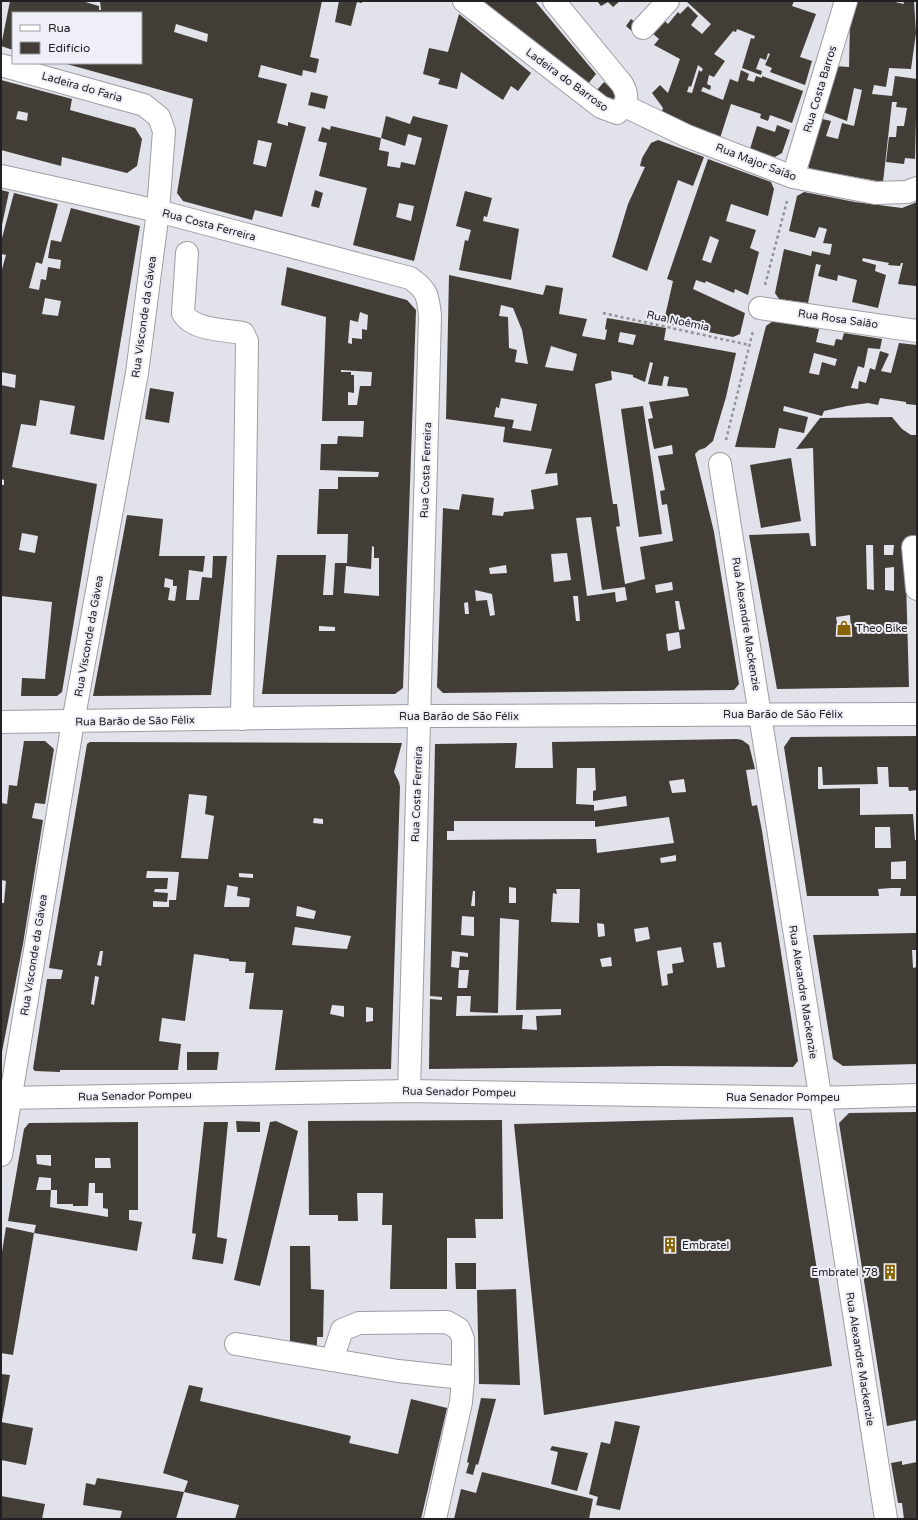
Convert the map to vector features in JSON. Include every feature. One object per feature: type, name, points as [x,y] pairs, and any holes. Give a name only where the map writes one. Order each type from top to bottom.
[{"type":"street","name":"Ladeira do Barroso","points":[[464,1],[601,107],[617,113],[625,106],[627,93],[622,84],[554,1]]},
{"type":"street","points":[[643,28],[668,1]]},
{"type":"street","name":"Rua Costa Barros","points":[[793,177],[846,1]]},
{"type":"street","name":"Ladeira do Faria","points":[[1,65],[144,105],[159,117]]},
{"type":"street","name":"Rua Major Saião","points":[[625,106],[687,136],[793,177],[874,193],[907,192],[917,188]]},
{"type":"street","name":"Rua Visconde da Gávea","points":[[1,1155],[6,1098],[137,374],[158,211],[164,131],[159,117]]},
{"type":"street","name":"Rua Costa Ferreira","points":[[1,176],[158,211],[410,278],[422,286],[428,297],[430,316],[410,1091]]},
{"type":"street","points":[[187,253],[183,313],[187,320],[194,324],[243,333],[247,341],[242,719]]},
{"type":"street","name":"Rua Rosa Saião","points":[[760,308],[917,331]]},
{"type":"street","name":"Rua Alexandre Mackenzie","points":[[720,464],[761,714],[819,1098],[886,1519]]},
{"type":"street","points":[[913,547],[917,589]]},
{"type":"street","name":"Rua Barão de São Félix","points":[[1,722],[419,716],[917,714]]},
{"type":"street","name":"Rua Senador Pompeu","points":[[6,1098],[410,1091],[819,1098],[917,1095]]},
{"type":"street","points":[[332,1360],[342,1330],[359,1323],[448,1322],[459,1329],[463,1339],[463,1378],[461,1402],[435,1519]]},
{"type":"street","points":[[236,1344],[398,1371],[463,1378]]},
{"type":"path","name":"Rua Noêmia","points":[[603,313],[749,344]]},
{"type":"building","points":[[10,1],[82,1],[99,6],[99,10],[101,10],[100,1],[322,1],[310,57],[319,59],[316,73],[303,70],[302,76],[261,65],[258,77],[287,84],[277,123],[288,126],[288,122],[306,127],[282,217],[255,210],[252,220],[183,201],[177,193],[193,99],[67,64],[142,64],[142,12],[12,12],[12,50],[1,46]],"holes":[[[176,24],[208,34],[207,42],[174,32]],[[258,140],[272,143],[266,167],[253,164]]]},
{"type":"building","points":[[339,1],[362,1],[362,3],[357,2],[351,26],[335,22]]},
{"type":"building","points":[[483,1],[535,1],[596,74],[588,84]]},
{"type":"building","points":[[597,1],[620,1],[613,7],[608,2],[601,6]]},
{"type":"building","points":[[686,1],[794,1],[792,6],[816,14],[800,57],[812,61],[805,85],[770,72],[772,68],[765,65],[770,54],[768,53],[766,60],[760,58],[756,69],[762,71],[761,75],[742,68],[751,38],[754,39],[755,36],[737,29],[736,32],[733,31],[714,54],[725,61],[714,77],[709,75],[707,84],[711,86],[710,90],[703,87],[701,91],[723,100],[730,79],[738,82],[741,70],[749,74],[747,80],[754,82],[756,76],[762,78],[762,76],[803,91],[792,123],[770,115],[768,121],[760,118],[761,114],[731,104],[720,138],[661,114],[663,108],[652,93],[660,85],[668,93],[680,59],[654,45],[659,39],[651,32],[663,19],[668,24],[678,12],[680,14],[688,6],[698,16],[691,25],[702,34],[711,24]],"holes":[[[698,65],[703,69],[701,72],[699,70],[692,93],[687,92],[689,86],[691,87]]]},
{"type":"building","points":[[857,1],[891,1],[904,4],[903,1],[914,1],[916,33],[911,69],[889,68],[886,87],[874,85],[872,94],[892,96],[895,76],[917,79],[915,159],[905,158],[904,164],[886,162],[889,137],[896,137],[897,126],[904,126],[907,108],[896,107],[897,102],[892,102],[883,182],[810,169],[804,162],[818,118],[831,121],[826,136],[838,139],[842,123],[854,126],[862,90],[854,88],[847,121],[820,111],[834,66],[849,67],[850,22]]},
{"type":"building","points":[[459,14],[531,73],[518,91],[511,86],[503,100],[461,72],[457,89],[438,84],[440,79],[423,74],[429,48],[448,52]]},
{"type":"building","points":[[631,19],[640,26],[634,33],[626,26]]},
{"type":"building","points":[[1,80],[72,99],[70,110],[135,128],[142,139],[137,166],[127,173],[62,157],[61,166],[1,150]],"holes":[[[18,111],[28,113],[27,121],[16,119]]]},
{"type":"building","points":[[604,82],[615,92],[616,96],[611,101],[597,90]]},
{"type":"building","points":[[311,92],[328,96],[325,109],[308,105]]},
{"type":"building","points":[[386,116],[410,124],[413,116],[448,125],[414,261],[353,245],[367,188],[319,176],[327,143],[318,141],[322,127],[330,130],[331,126],[381,138]],"holes":[[[408,134],[422,138],[415,165],[401,162],[400,168],[387,166],[389,152],[379,150],[381,138],[405,146]],[[399,203],[414,206],[411,221],[396,217]]]},
{"type":"building","points":[[777,125],[790,130],[782,153],[775,157],[750,149],[757,126],[775,132]]},
{"type":"building","points":[[658,140],[704,157],[693,186],[678,180],[647,271],[612,257],[628,204],[645,167],[640,166],[642,158],[651,143]]},
{"type":"building","points":[[708,159],[771,182],[774,189],[768,216],[731,204],[726,221],[756,230],[750,248],[759,252],[748,295],[735,289],[734,293],[706,281],[705,283],[696,280],[693,289],[745,313],[740,334],[733,337],[673,325],[664,321],[673,281],[667,279]],"holes":[[[710,236],[719,240],[711,263],[702,260]]]},
{"type":"building","points":[[1,190],[9,192],[2,225],[1,225]]},
{"type":"building","points":[[315,190],[323,193],[319,208],[311,206]]},
{"type":"building","points":[[465,191],[492,198],[487,217],[484,216],[483,221],[519,229],[511,280],[459,270],[465,240],[468,241],[471,230],[456,226]]},
{"type":"building","points":[[804,192],[855,202],[902,208],[917,202],[916,286],[898,284],[903,263],[901,263],[900,266],[888,265],[889,263],[863,258],[862,261],[876,265],[875,271],[886,275],[878,308],[852,302],[857,280],[838,275],[837,281],[818,276],[821,265],[816,264],[808,303],[779,299],[775,293],[784,249],[811,256],[812,251],[830,255],[832,244],[823,243],[827,229],[819,227],[815,238],[789,231],[797,196]]},
{"type":"building","points":[[14,193],[58,204],[42,264],[36,262],[29,288],[39,290],[41,279],[46,280],[48,267],[60,269],[61,260],[48,258],[51,240],[61,242],[71,208],[140,226],[104,440],[70,434],[75,406],[40,400],[36,426],[21,424],[12,467],[97,484],[62,692],[57,696],[21,696],[22,678],[45,679],[52,602],[1,596],[1,485],[4,485],[4,480],[1,479],[1,385],[15,388],[16,375],[1,372],[1,273],[6,255],[1,254],[1,242]],"holes":[[[45,298],[61,301],[58,316],[42,314]],[[22,533],[38,536],[35,553],[19,550]]]},
{"type":"building","points":[[287,267],[407,300],[416,310],[403,688],[395,694],[262,694],[277,555],[326,555],[323,595],[333,595],[335,563],[347,563],[348,534],[317,534],[319,489],[338,489],[338,477],[378,477],[379,472],[320,470],[321,444],[337,444],[338,436],[363,437],[364,421],[322,421],[326,317],[281,305]],"holes":[[[360,312],[368,315],[367,330],[362,329],[362,339],[352,338],[352,344],[348,343],[350,320],[358,322]],[[341,370],[372,372],[371,386],[360,386],[357,405],[348,405],[348,392],[354,393],[354,375],[351,375],[351,372],[341,372]],[[372,546],[374,547],[374,558],[379,558],[379,596],[344,593],[346,566],[371,569]],[[319,626],[335,627],[335,631],[319,631]]]},
{"type":"building","points":[[449,275],[543,295],[546,285],[563,288],[559,314],[587,319],[582,336],[605,340],[607,318],[666,328],[664,340],[736,353],[726,397],[713,441],[695,454],[714,532],[739,684],[734,690],[443,693],[437,687],[443,508],[459,510],[462,494],[494,498],[492,515],[503,516],[504,512],[534,509],[531,490],[558,485],[557,473],[545,474],[552,449],[503,442],[505,427],[446,419]],"holes":[[[501,305],[513,308],[522,330],[528,364],[515,362],[517,350],[509,348],[508,317],[499,316]],[[620,332],[636,335],[633,345],[618,342]],[[551,346],[577,354],[573,371],[545,367]],[[650,362],[653,363],[648,384],[662,386],[664,376],[669,377],[667,386],[687,388],[689,396],[649,402],[653,418],[648,419],[654,449],[672,445],[673,454],[658,456],[665,490],[660,491],[662,505],[667,504],[673,541],[640,547],[645,579],[625,584],[616,527],[620,526],[617,504],[613,504],[595,384],[612,380],[611,371],[633,375],[633,377],[645,382]],[[501,398],[537,404],[531,431],[512,428],[514,420],[494,417],[496,407],[499,408]],[[591,517],[602,590],[625,587],[627,600],[616,602],[615,592],[587,596],[576,518]],[[567,553],[571,580],[554,582],[551,554]],[[506,565],[507,573],[490,574],[489,568]],[[672,582],[673,590],[656,593],[655,585]],[[475,590],[492,594],[495,615],[490,616],[487,600],[476,601]],[[573,596],[578,596],[580,621],[576,621]],[[675,601],[679,601],[685,629],[679,630]],[[468,602],[469,614],[465,614],[464,603]],[[679,632],[681,648],[668,651],[666,634]]]},
{"type":"building","points":[[773,321],[819,329],[816,342],[834,346],[836,339],[842,340],[844,333],[882,339],[880,349],[868,348],[864,368],[858,366],[851,388],[858,389],[859,381],[866,383],[870,368],[875,370],[880,351],[889,354],[881,371],[891,373],[899,343],[917,345],[916,405],[880,398],[878,405],[868,403],[847,406],[824,411],[822,416],[784,406],[783,411],[808,417],[804,433],[779,428],[775,448],[735,447],[766,326]],"holes":[[[814,353],[837,359],[835,366],[822,362],[819,375],[809,373]]]},
{"type":"building","points":[[150,388],[174,392],[169,423],[145,419]]},
{"type":"building","points":[[643,406],[662,534],[639,537],[621,409]]},
{"type":"building","points":[[892,417],[902,429],[911,435],[917,435],[917,545],[905,545],[909,687],[777,689],[749,535],[809,533],[811,546],[816,546],[813,448],[796,449],[820,418]],"holes":[[[866,545],[873,545],[874,590],[867,589]],[[884,545],[894,545],[893,555],[884,555]],[[894,567],[894,591],[885,590],[885,568]],[[850,615],[851,628],[838,629],[836,617]]]},
{"type":"building","points":[[791,458],[801,521],[761,528],[750,465]]},
{"type":"building","points":[[127,515],[163,519],[159,556],[205,556],[203,572],[189,570],[186,600],[199,600],[202,577],[212,578],[213,556],[227,556],[211,695],[93,696]],"holes":[[[165,578],[173,580],[173,586],[177,586],[175,601],[168,600],[170,588],[164,587]]]},
{"type":"building","points":[[917,736],[917,790],[909,791],[908,787],[889,787],[888,767],[877,767],[878,784],[823,785],[822,767],[818,767],[818,789],[860,788],[860,815],[913,814],[915,840],[917,840],[917,896],[900,896],[901,888],[891,888],[878,889],[879,896],[807,896],[784,747],[791,737]],"holes":[[[875,827],[890,827],[891,848],[875,848]],[[906,861],[906,879],[891,879],[891,862]]]},
{"type":"building","points":[[737,739],[742,740],[749,745],[755,769],[746,770],[752,806],[757,805],[762,831],[798,1061],[793,1067],[663,1066],[429,1069],[430,999],[442,1000],[442,997],[430,996],[435,744],[517,743],[515,768],[553,768],[552,742]],"holes":[[[577,768],[595,768],[596,790],[593,791],[593,801],[626,796],[627,806],[594,811],[594,805],[576,804]],[[684,779],[686,792],[672,793],[669,781]],[[669,817],[674,843],[597,853],[596,839],[447,840],[447,831],[454,831],[454,821],[595,821],[595,827]],[[676,855],[676,861],[661,863],[660,858]],[[509,887],[516,888],[516,903],[509,903]],[[556,889],[580,889],[579,923],[551,922],[553,893],[557,894]],[[473,891],[475,891],[475,906],[471,906]],[[462,916],[474,917],[474,936],[461,935]],[[500,918],[519,920],[516,1010],[561,1009],[561,1015],[536,1016],[537,1030],[522,1029],[523,1015],[456,1016],[457,996],[471,996],[470,1012],[498,1013]],[[597,923],[604,924],[605,936],[598,937]],[[648,927],[650,939],[636,942],[634,929]],[[721,942],[725,967],[717,968],[713,943]],[[681,947],[684,962],[672,964],[673,973],[667,974],[668,985],[662,986],[657,951]],[[452,951],[468,953],[468,957],[460,956],[459,968],[451,967]],[[611,957],[612,966],[602,967],[600,959]],[[459,970],[469,970],[467,988],[458,988]]]},
{"type":"building","points":[[24,741],[45,741],[54,749],[45,804],[35,803],[32,818],[43,820],[23,944],[2,1052],[1,903],[4,903],[6,881],[1,880],[1,803],[7,804],[9,785],[17,786]]},
{"type":"building","points":[[90,742],[402,743],[394,772],[400,787],[391,1069],[275,1070],[283,1010],[249,1009],[254,973],[245,973],[246,962],[229,961],[229,959],[194,954],[185,1021],[162,1018],[159,1041],[181,1044],[178,1070],[60,1070],[60,1072],[35,1071],[33,1069],[47,979],[61,979],[63,970],[49,968],[87,744]],"holes":[[[189,794],[207,796],[205,814],[214,816],[208,859],[181,858]],[[314,818],[323,819],[323,824],[313,823]],[[147,871],[179,872],[176,900],[169,900],[169,907],[153,907],[153,901],[167,902],[168,893],[154,892],[155,889],[167,889],[168,878],[146,878]],[[239,873],[253,874],[253,878],[239,877]],[[227,885],[238,887],[237,896],[250,898],[249,907],[224,907]],[[297,906],[316,911],[314,919],[296,916]],[[295,927],[351,936],[347,949],[292,945]],[[100,951],[103,951],[101,966],[97,965]],[[95,976],[99,977],[94,1005],[91,1004]],[[332,1005],[344,1006],[344,1017],[330,1014]],[[366,1007],[373,1008],[373,1021],[366,1022]]]},
{"type":"building","points":[[917,933],[917,950],[912,950],[913,968],[917,967],[917,1064],[843,1066],[833,1059],[813,935]]},
{"type":"building","points":[[187,1052],[219,1052],[217,1070],[187,1070]]},
{"type":"building","name":"Embratel ,78","points":[[917,1112],[917,1420],[887,1426],[839,1123],[849,1113]]},
{"type":"building","name":"Embratel","points":[[793,1117],[832,1366],[544,1415],[514,1124]]},
{"type":"building","points":[[502,1120],[503,1219],[475,1219],[476,1238],[447,1238],[447,1289],[390,1289],[392,1225],[382,1225],[383,1193],[357,1193],[358,1221],[338,1221],[338,1215],[309,1215],[308,1121]]},
{"type":"building","points":[[236,1121],[260,1122],[260,1132],[237,1132]]},
{"type":"building","points":[[276,1121],[298,1131],[260,1286],[234,1280],[270,1122]]},
{"type":"building","points":[[138,1122],[138,1210],[129,1210],[129,1220],[142,1222],[137,1251],[34,1233],[36,1225],[8,1221],[24,1129],[29,1123]],"holes":[[[36,1155],[51,1155],[51,1166],[37,1164]],[[95,1158],[110,1158],[111,1168],[95,1168]],[[39,1177],[51,1178],[51,1190],[36,1190]],[[89,1183],[95,1183],[95,1193],[103,1193],[103,1208],[108,1209],[108,1217],[50,1207],[51,1190],[57,1190],[57,1204],[88,1206]]]},
{"type":"building","points":[[204,1122],[228,1122],[217,1237],[227,1239],[223,1264],[192,1259],[196,1234],[192,1233]]},
{"type":"building","points":[[6,1227],[34,1233],[13,1355],[1,1353],[1,1258]]},
{"type":"building","points":[[290,1246],[310,1246],[311,1289],[324,1290],[323,1337],[317,1337],[317,1346],[290,1347]]},
{"type":"building","points":[[455,1263],[476,1263],[476,1289],[456,1289]]},
{"type":"building","points":[[516,1289],[520,1385],[479,1384],[477,1290]]},
{"type":"building","points":[[1,1374],[10,1375],[2,1420],[1,1419]]},
{"type":"building","points":[[189,1385],[203,1388],[200,1401],[351,1436],[349,1443],[398,1454],[411,1399],[447,1408],[421,1519],[235,1519],[239,1505],[184,1492],[188,1481],[163,1473]]},
{"type":"building","points":[[481,1398],[496,1399],[478,1465],[476,1464],[473,1475],[466,1473],[469,1463],[467,1462]]},
{"type":"building","points":[[615,1421],[640,1426],[620,1510],[596,1505],[598,1497],[589,1494],[601,1442],[610,1444]]},
{"type":"building","points":[[1,1422],[33,1428],[26,1465],[1,1460]]},
{"type":"building","points":[[552,1446],[588,1453],[577,1491],[551,1484],[558,1452],[550,1450]]},
{"type":"building","points":[[902,1461],[902,1465],[917,1462],[917,1519],[904,1519],[902,1503],[898,1503],[891,1463]]},
{"type":"building","points":[[482,1472],[593,1499],[589,1519],[454,1519],[461,1489],[476,1493]]},
{"type":"building","points":[[97,1478],[184,1492],[176,1519],[120,1519],[122,1511],[83,1505],[86,1483],[95,1485]]},
{"type":"building","points":[[1,1496],[45,1504],[42,1519],[1,1519]]},
{"type":"place","name":"Theo Bike","points":[[844,628]]},
{"type":"place","name":"Embratel","points":[[670,1245]]},
{"type":"place","name":"Embratel ,78","points":[[890,1272]]}]
